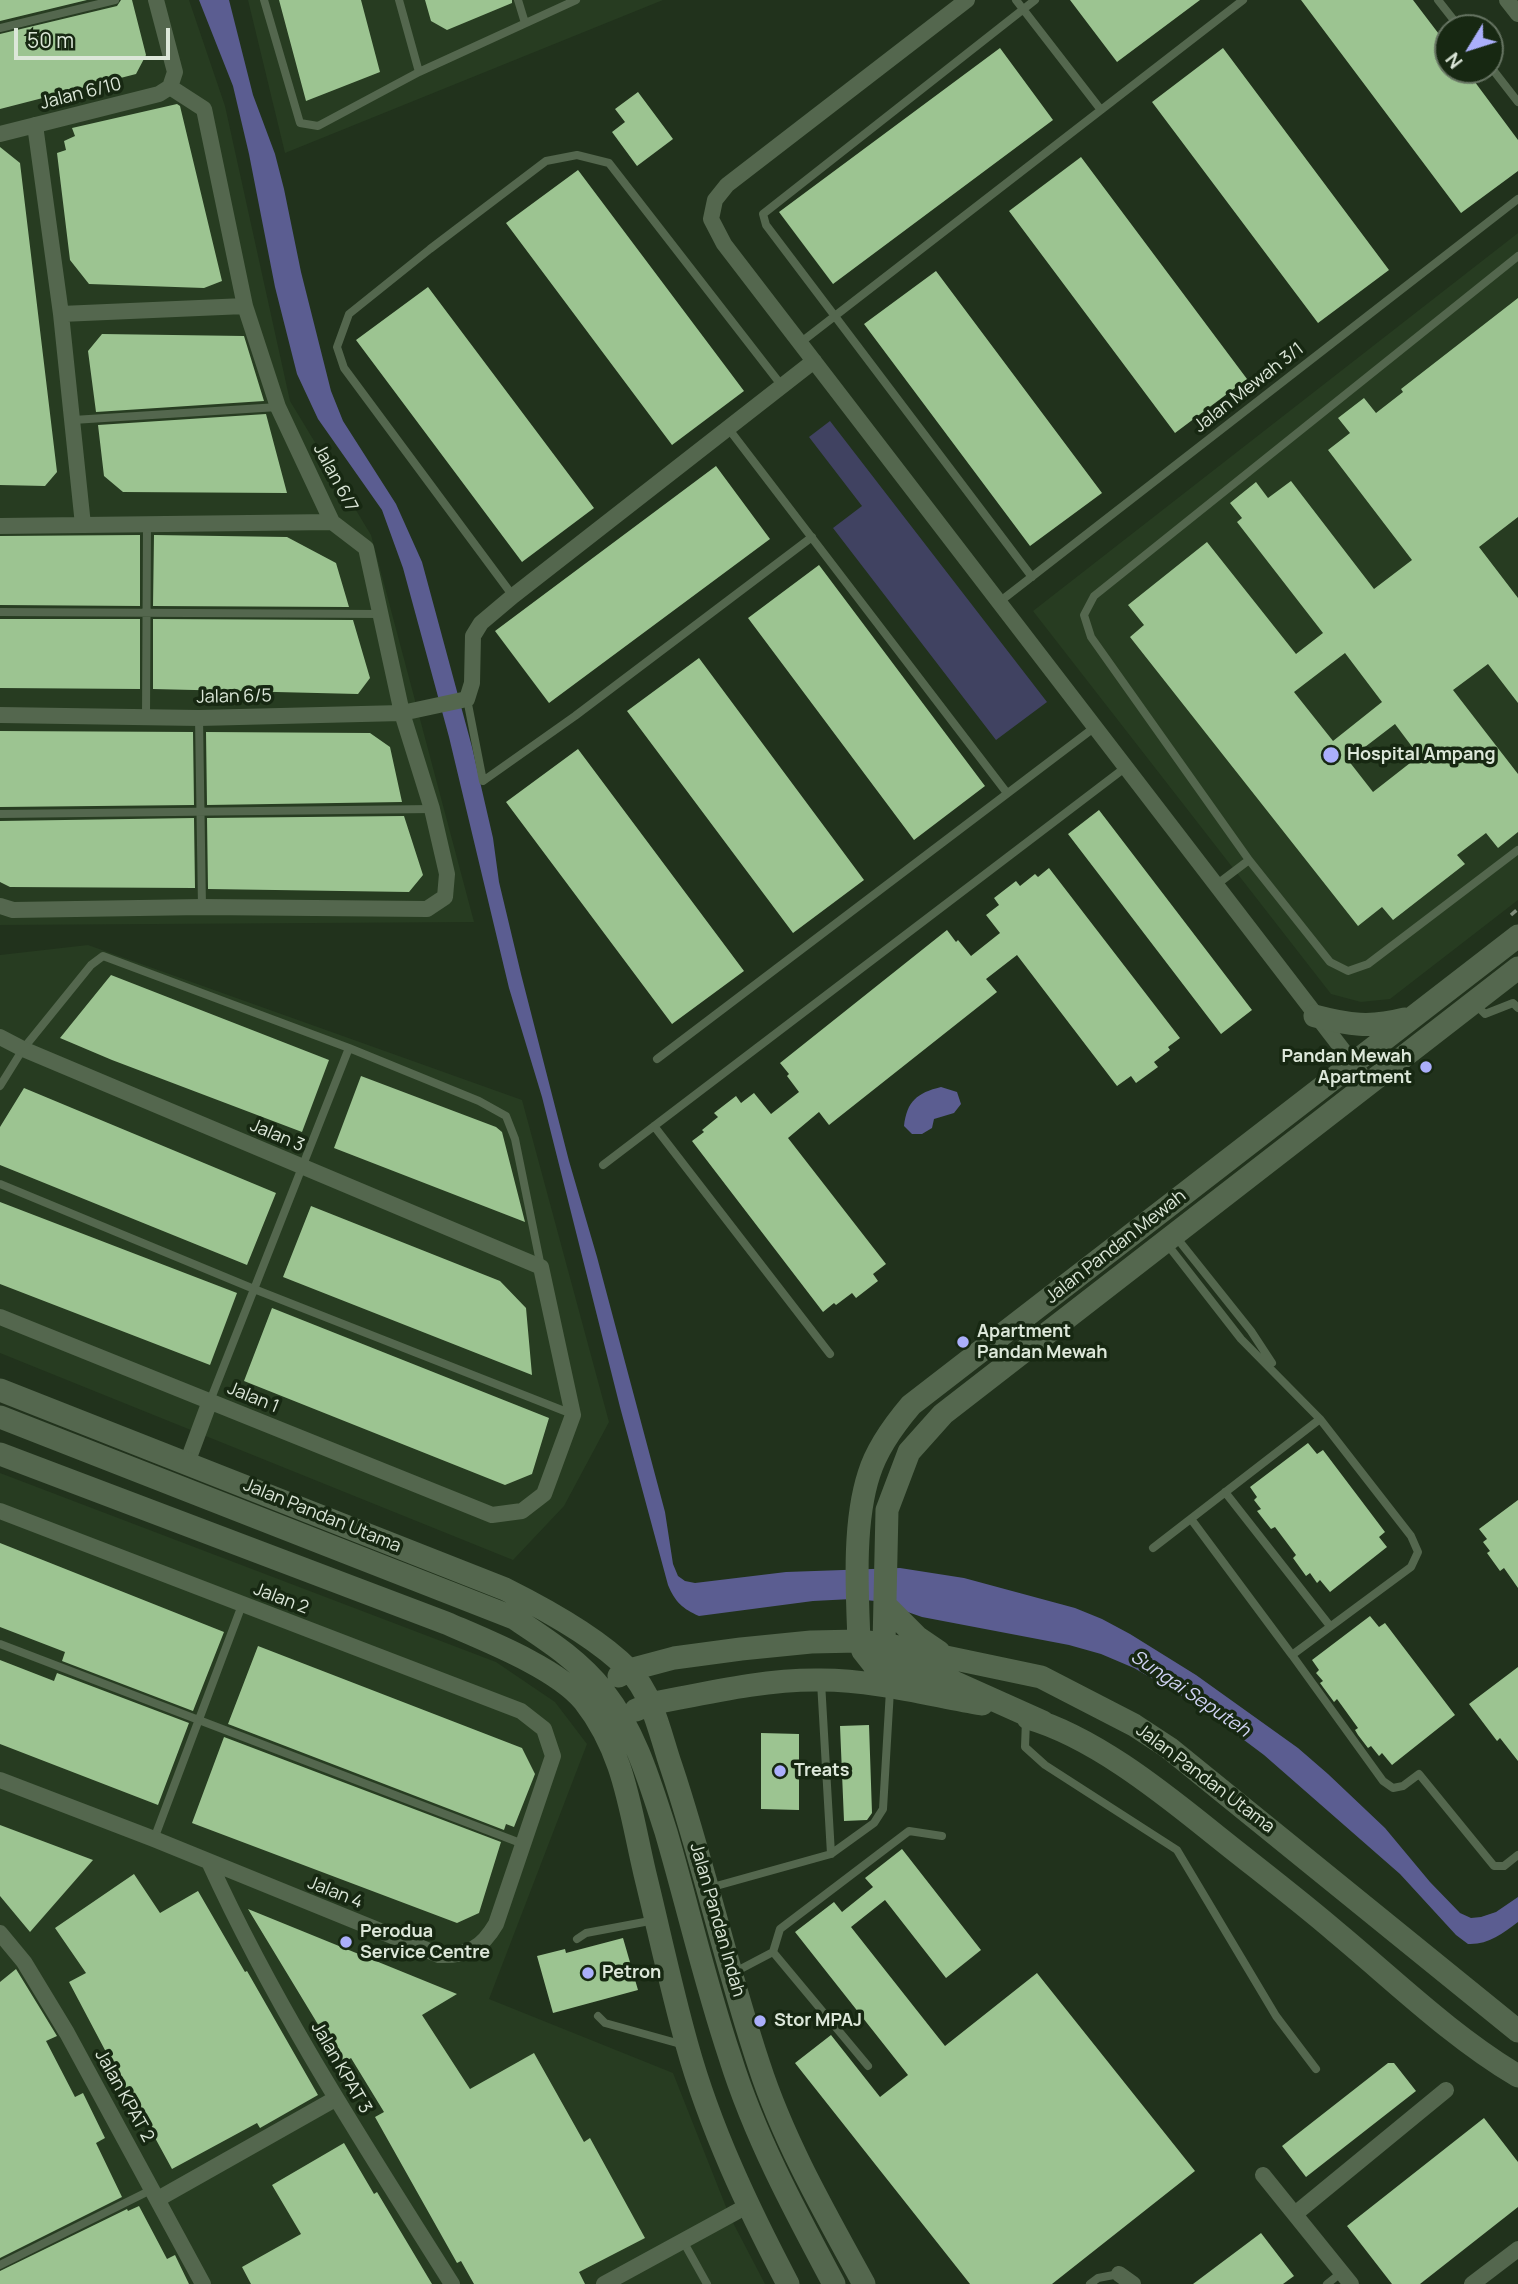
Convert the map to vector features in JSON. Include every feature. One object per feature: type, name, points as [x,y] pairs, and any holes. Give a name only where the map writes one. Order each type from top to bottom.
[{"type":"main road","name":"Jalan Pandan Mewah","points":[[859,1641],[857,1564],[869,1471],[893,1426],[911,1405],[1518,936]]},
{"type":"main road","name":"Jalan Pandan Mewah","points":[[884,1644],[887,1510],[909,1451],[943,1414],[1518,968]]},
{"type":"main road","points":[[1315,1016],[1370,1026],[1412,1017]]},
{"type":"main road","name":"Jalan Pandan Utama","points":[[0,1390],[493,1584],[531,1602],[581,1632],[629,1670],[650,1704]]},
{"type":"main road","points":[[0,1417],[514,1618],[569,1655],[604,1691],[628,1728],[649,1777],[729,2057],[754,2124],[834,2284]]},
{"type":"main road","points":[[0,1454],[446,1623],[508,1650],[554,1677],[581,1698],[601,1724],[622,1769],[687,2046],[701,2090],[747,2206],[788,2284]]},
{"type":"main road","points":[[508,1650],[523,1650],[540,1638],[540,1611],[531,1602]]},
{"type":"main road","points":[[811,1642],[836,1634],[849,1623],[858,1606]]},
{"type":"main road","points":[[886,1606],[917,1637],[944,1656]]},
{"type":"main road","points":[[859,1641],[874,1665],[947,1679],[1034,1719]]},
{"type":"main road","name":"Jalan Pandan Utama","points":[[581,1698],[629,1670],[674,1658],[811,1642],[859,1641],[884,1644],[1041,1677],[1133,1725],[1170,1748],[1518,2031]]},
{"type":"main road","points":[[850,1681],[863,1675],[874,1665],[884,1653],[884,1644]]},
{"type":"main road","name":"Jalan Pandan Utama","points":[[601,1724],[650,1704],[765,1683],[821,1680],[850,1681],[986,1705],[1034,1719],[1080,1741],[1157,1788],[1337,1932],[1393,1982],[1485,2056],[1518,2076]]},
{"type":"main road","name":"Jalan Pandan Indah","points":[[650,1704],[676,1779],[760,2067],[779,2118],[821,2205],[864,2284]]},
{"type":"main road","points":[[626,1792],[640,1773],[650,1768],[660,1769],[676,1779]]},
{"type":"street","points":[[156,0],[175,72],[170,87]]},
{"type":"street","points":[[967,0],[727,184],[715,200],[711,219],[724,244],[1369,1084]]},
{"type":"street","points":[[1507,0],[1518,14]]},
{"type":"street","name":"Jalan 6/10","points":[[0,134],[159,94],[170,87]]},
{"type":"street","name":"Jalan 6/7","points":[[170,87],[204,109],[245,306],[278,407],[332,522],[366,548],[402,713],[432,809],[447,874],[445,897],[427,909],[202,907]]},
{"type":"street","points":[[35,125],[61,314],[83,525]]},
{"type":"street","points":[[61,314],[245,306]]},
{"type":"street","points":[[467,699],[471,683],[474,636],[481,623],[814,361]]},
{"type":"street","points":[[0,526],[332,522]]},
{"type":"street","name":"Jalan 6/5","points":[[0,715],[199,718],[402,713],[467,699]]},
{"type":"street","points":[[0,906],[13,910],[202,907]]},
{"type":"street","name":"Jalan 3","points":[[0,1037],[541,1267]]},
{"type":"street","points":[[541,1267],[573,1415]]},
{"type":"street","name":"Jalan 1","points":[[0,1317],[492,1515],[522,1511],[544,1494],[573,1415]]},
{"type":"street","points":[[187,1463],[210,1401]]},
{"type":"street","name":"Jalan 2","points":[[0,1511],[521,1711],[544,1729]]},
{"type":"street","name":"Jalan 4","points":[[0,1780],[154,1839],[439,1955],[456,1956],[473,1950],[488,1938],[496,1924],[553,1756],[544,1729]]},
{"type":"street","name":"Jalan KPAT 3","points":[[210,1864],[234,1917],[335,2099],[452,2284]]},
{"type":"street","name":"Jalan KPAT 2","points":[[0,1933],[24,1962],[67,2033],[156,2194],[202,2284]]},
{"type":"street","points":[[1295,2214],[1446,2090]]},
{"type":"street","points":[[156,2194],[335,2099]]},
{"type":"street","points":[[1263,2175],[1347,2278]]},
{"type":"street","points":[[604,2284],[747,2206]]},
{"type":"street","points":[[1472,2284],[1518,2249]]},
{"type":"lane","points":[[0,28],[115,0]]},
{"type":"lane","points":[[264,0],[300,123],[318,126],[419,72],[576,0]]},
{"type":"lane","points":[[399,0],[419,72]]},
{"type":"lane","points":[[518,0],[525,23]]},
{"type":"lane","points":[[1016,0],[1101,110]]},
{"type":"lane","points":[[1032,577],[766,225],[763,214],[1035,0]]},
{"type":"lane","points":[[800,343],[1243,0]]},
{"type":"lane","points":[[1438,0],[1449,14]]},
{"type":"lane","points":[[1504,84],[1518,102]]},
{"type":"lane","points":[[513,596],[344,368],[337,347],[349,314],[439,242],[545,160],[577,155],[609,163],[782,386]]},
{"type":"lane","name":"Jalan Mewah 3/1","points":[[999,603],[1518,199]]},
{"type":"lane","points":[[1518,256],[1094,596],[1084,615],[1091,637],[1249,860],[1330,962],[1348,971],[1368,964],[1518,850]]},
{"type":"lane","points":[[73,420],[278,407]]},
{"type":"lane","points":[[728,428],[1007,793]]},
{"type":"lane","points":[[146,717],[147,524]]},
{"type":"lane","points":[[467,699],[483,781],[575,716],[812,537]]},
{"type":"lane","points":[[0,612],[380,614]]},
{"type":"lane","points":[[199,718],[202,907]]},
{"type":"lane","points":[[657,1059],[1095,727]]},
{"type":"lane","points":[[603,1165],[1126,767]]},
{"type":"lane","points":[[0,814],[432,809]]},
{"type":"lane","points":[[1216,885],[1249,860]]},
{"type":"lane","points":[[0,1086],[23,1049],[91,965],[103,957],[349,1048],[480,1101],[506,1116],[515,1139],[541,1267]]},
{"type":"lane","points":[[1474,1003],[1485,1014],[1516,1003]]},
{"type":"lane","points":[[210,1401],[349,1048]]},
{"type":"lane","points":[[654,1126],[830,1354]]},
{"type":"lane","points":[[0,1184],[254,1289],[573,1415]]},
{"type":"lane","points":[[1170,1238],[1251,1331],[1279,1376],[1320,1419],[1411,1536],[1418,1552],[1410,1567],[1292,1655]]},
{"type":"lane","points":[[1153,1548],[1320,1419]]},
{"type":"lane","points":[[1225,1492],[1331,1626]]},
{"type":"lane","points":[[1191,1519],[1383,1781],[1393,1788],[1403,1786],[1419,1774],[1494,1866],[1504,1866],[1518,1855]]},
{"type":"lane","points":[[154,1839],[242,1605]]},
{"type":"lane","points":[[0,1644],[523,1844]]},
{"type":"lane","points":[[821,1680],[831,1854]]},
{"type":"lane","points":[[709,1888],[831,1854],[874,1823],[883,1809],[890,1688]]},
{"type":"lane","points":[[1034,1719],[1025,1747],[1045,1765],[1177,1850],[1276,2015],[1316,2069]]},
{"type":"lane","points":[[733,1973],[773,1952],[780,1929],[909,1831],[942,1836]]},
{"type":"lane","points":[[577,1939],[586,1933],[657,1920]]},
{"type":"lane","points":[[773,1952],[868,2066]]},
{"type":"lane","points":[[598,2016],[605,2023],[687,2046]]},
{"type":"lane","points":[[0,2265],[156,2194]]},
{"type":"lane","points":[[683,2241],[707,2284]]},
{"type":"lane","points":[[1090,2284],[1098,2278],[1126,2279]]},
{"type":"lane","points":[[1326,2284],[1347,2278]]},
{"type":"shaded area","points":[[0,0],[189,0],[225,106],[290,401],[371,535],[474,922],[0,925]]},
{"type":"shaded area","points":[[248,0],[663,0],[285,153]]},
{"type":"shaded area","name":"Hospital Ampang","points":[[1518,233],[1518,900],[1390,999],[1361,1002],[1331,994],[1033,611]]},
{"type":"shaded area","points":[[830,421],[1047,702],[996,740],[833,528],[862,506],[809,437]]},
{"type":"shaded area","points":[[88,945],[522,1100],[609,1422],[564,1506],[513,1560],[0,1353],[0,955]]},
{"type":"shaded area","points":[[0,1473],[496,1662],[555,1702],[587,1744],[489,1999],[673,2073],[730,2217],[765,2284],[0,2284]]},
{"type":"water","name":"Sungai Seputeh","points":[[199,0],[229,0],[253,95],[275,154],[331,391],[343,421],[396,504],[422,562],[472,747],[521,974],[665,1512],[673,1564],[678,1576],[695,1583],[786,1572],[900,1568],[964,1578],[1075,1608],[1102,1619],[1196,1675],[1298,1748],[1385,1828],[1460,1913],[1471,1918],[1481,1917],[1496,1912],[1518,1897],[1518,1922],[1506,1931],[1488,1941],[1468,1944],[1456,1935],[1400,1874],[1264,1755],[1196,1704],[1134,1668],[1101,1654],[1069,1645],[922,1617],[876,1601],[813,1601],[699,1616],[684,1608],[674,1596],[668,1585],[620,1407],[542,1097],[509,988],[449,737],[403,568],[382,510],[318,419],[297,374],[275,287],[233,86]]},
{"type":"water","points":[[941,1087],[957,1092],[961,1104],[954,1113],[934,1119],[932,1128],[922,1134],[912,1134],[904,1126],[911,1104],[920,1095]]},
{"type":"building","points":[[0,0],[87,0],[0,21]]},
{"type":"building","points":[[121,0],[132,0],[146,55],[136,74],[0,109],[0,34],[117,6]]},
{"type":"building","points":[[279,0],[361,0],[380,72],[306,101]]},
{"type":"building","points":[[425,0],[512,0],[512,3],[447,30],[431,21]]},
{"type":"building","points":[[1070,0],[1200,0],[1117,62]]},
{"type":"building","points":[[1301,0],[1413,0],[1434,28],[1434,84],[1476,84],[1518,140],[1518,171],[1461,213]]},
{"type":"building","points":[[1000,48],[1053,120],[833,284],[779,212]]},
{"type":"building","points":[[1223,48],[1389,270],[1318,323],[1152,102]]},
{"type":"building","points":[[638,92],[673,139],[637,166],[612,132],[625,122],[615,109]]},
{"type":"building","points":[[177,104],[180,106],[222,281],[204,288],[89,284],[70,260],[57,153],[66,150],[64,141],[75,136],[72,128]]},
{"type":"building","points":[[0,147],[20,163],[57,472],[45,486],[0,485]]},
{"type":"building","points":[[1081,157],[1247,379],[1175,433],[1009,211]]},
{"type":"building","points":[[578,170],[744,391],[672,445],[506,223]]},
{"type":"building","points":[[936,271],[1102,493],[1030,546],[864,324]]},
{"type":"building","points":[[428,287],[594,508],[522,562],[356,340]]},
{"type":"building","points":[[1518,298],[1518,517],[1479,547],[1518,598],[1518,703],[1488,664],[1453,690],[1518,774],[1518,832],[1498,848],[1486,833],[1457,855],[1465,864],[1393,920],[1382,907],[1358,926],[1130,637],[1144,625],[1128,605],[1207,542],[1296,654],[1323,633],[1237,522],[1242,518],[1230,503],[1256,482],[1268,498],[1291,481],[1374,589],[1412,560],[1328,450],[1350,433],[1338,418],[1364,398],[1376,413],[1403,392],[1401,389]],"holes":[[[1345,653],[1382,702],[1333,741],[1294,692]],[[1395,724],[1419,756],[1373,792],[1348,760]]]},
{"type":"building","points":[[102,334],[244,336],[264,401],[96,412],[88,351]]},
{"type":"building","points":[[266,414],[287,493],[123,492],[104,476],[98,425]]},
{"type":"building","points":[[716,466],[770,539],[549,703],[495,631]]},
{"type":"building","points":[[140,535],[140,606],[0,605],[0,536]]},
{"type":"building","points":[[154,535],[287,537],[336,563],[349,607],[153,606]]},
{"type":"building","points":[[819,565],[985,786],[914,840],[748,618]]},
{"type":"building","points":[[0,619],[140,619],[140,689],[0,688]]},
{"type":"building","points":[[153,619],[353,620],[370,678],[358,694],[153,689]]},
{"type":"building","points":[[699,658],[864,880],[793,933],[627,711]]},
{"type":"building","points":[[0,731],[193,732],[194,805],[0,807]]},
{"type":"building","points":[[206,732],[370,733],[390,747],[402,802],[207,805]]},
{"type":"building","points":[[578,749],[744,971],[672,1024],[506,802]]},
{"type":"building","points":[[1099,810],[1252,1010],[1221,1034],[1068,834]]},
{"type":"building","points":[[404,816],[423,875],[409,892],[208,889],[207,818]]},
{"type":"building","points":[[194,818],[195,888],[10,887],[0,882],[0,821]]},
{"type":"building","points":[[1049,868],[1180,1038],[1154,1062],[1158,1067],[1136,1083],[1131,1076],[1117,1086],[1017,955],[986,979],[997,992],[829,1125],[819,1112],[788,1138],[886,1264],[873,1274],[878,1281],[856,1298],[852,1293],[823,1312],[692,1141],[718,1117],[714,1113],[736,1096],[741,1103],[754,1093],[771,1114],[799,1092],[780,1063],[947,930],[971,956],[1000,933],[986,915],[999,905],[994,898],[1016,881],[1020,886],[1035,874],[1038,877]]},
{"type":"building","points":[[111,975],[329,1060],[302,1132],[60,1038]]},
{"type":"building","points":[[361,1076],[496,1127],[502,1132],[525,1222],[334,1148]]},
{"type":"building","points":[[24,1088],[276,1193],[247,1265],[0,1165],[0,1127]]},
{"type":"building","points":[[0,1202],[237,1293],[210,1365],[0,1284]]},
{"type":"building","points":[[311,1206],[500,1281],[526,1308],[532,1375],[283,1277]]},
{"type":"building","points":[[272,1308],[549,1418],[532,1474],[505,1485],[244,1381]]},
{"type":"building","points":[[1308,1443],[1317,1454],[1323,1450],[1385,1532],[1379,1537],[1387,1547],[1330,1592],[1320,1580],[1317,1583],[1310,1573],[1306,1576],[1293,1558],[1296,1555],[1275,1527],[1271,1529],[1257,1511],[1261,1509],[1254,1500],[1257,1497],[1250,1487]]},
{"type":"building","points":[[1518,1500],[1518,1588],[1504,1568],[1500,1571],[1487,1553],[1490,1551],[1483,1542],[1487,1539],[1479,1529]]},
{"type":"building","points":[[0,1543],[224,1632],[193,1711],[62,1661],[65,1652],[0,1627]]},
{"type":"building","points":[[1370,1616],[1379,1627],[1385,1623],[1455,1715],[1392,1765],[1382,1753],[1379,1756],[1371,1746],[1368,1748],[1358,1735],[1355,1730],[1358,1728],[1337,1699],[1334,1702],[1320,1683],[1323,1681],[1316,1673],[1319,1670],[1312,1660]]},
{"type":"building","points":[[258,1646],[522,1748],[535,1774],[514,1827],[506,1824],[504,1830],[228,1724]]},
{"type":"building","points":[[0,1660],[54,1681],[57,1673],[189,1723],[158,1805],[0,1744]]},
{"type":"building","points":[[1518,1667],[1518,1761],[1500,1738],[1497,1741],[1469,1704]]},
{"type":"building","points":[[869,1725],[872,1813],[867,1820],[844,1821],[840,1726]]},
{"type":"building","name":"Treats","points":[[761,1733],[799,1734],[799,1810],[761,1809]]},
{"type":"building","points":[[224,1737],[501,1842],[479,1913],[457,1923],[192,1823]]},
{"type":"building","points":[[0,1825],[93,1860],[30,1932],[0,1896]]},
{"type":"building","points":[[902,1849],[981,1950],[946,1978],[885,1900],[851,1927],[945,2046],[1037,1973],[1195,2171],[1052,2284],[970,2284],[795,2063],[831,2035],[880,2097],[908,2075],[795,1932],[834,1902],[842,1912],[873,1887],[865,1878]]},
{"type":"building","points":[[134,1874],[160,1913],[198,1891],[318,2095],[260,2128],[257,2123],[172,2169],[136,2103],[134,2105],[69,1982],[86,1973],[55,1928]]},
{"type":"building","points":[[248,1909],[457,1994],[422,2015],[470,2089],[534,2053],[584,2142],[590,2138],[645,2238],[579,2272],[585,2284],[474,2284],[461,2261],[457,2263],[375,2117],[384,2112],[351,2058],[342,2064]]},
{"type":"building","name":"Petron","points":[[623,1938],[638,1990],[553,2013],[537,1956],[565,1949],[566,1953]]},
{"type":"building","points":[[16,1969],[57,2036],[46,2041],[75,2097],[83,2093],[105,2138],[96,2143],[122,2197],[0,2258],[0,1982]]},
{"type":"building","points":[[1388,2063],[1394,2063],[1416,2091],[1306,2177],[1282,2146]]},
{"type":"building","points":[[1484,2118],[1518,2162],[1518,2207],[1420,2284],[1392,2284],[1347,2226]]},
{"type":"building","points":[[344,2143],[432,2284],[251,2284],[242,2267],[301,2234],[272,2185]]},
{"type":"building","points":[[139,2206],[167,2259],[175,2255],[189,2284],[0,2284],[0,2271],[127,2209],[128,2211]]},
{"type":"building","points":[[1261,2233],[1294,2276],[1283,2284],[1193,2284]]},
{"type":"place","name":"Hospital Ampang","points":[[1331,755]]},
{"type":"place","name":"Pandan Mewah Apartment","points":[[1426,1067]]},
{"type":"place","name":"Apartment Pandan Mewah","points":[[963,1342]]},
{"type":"place","name":"Treats","points":[[780,1771]]},
{"type":"place","name":"Perodua Service Centre","points":[[346,1942]]},
{"type":"place","name":"Petron","points":[[588,1973]]},
{"type":"place","name":"Stor MPAJ","points":[[760,2021]]}]
